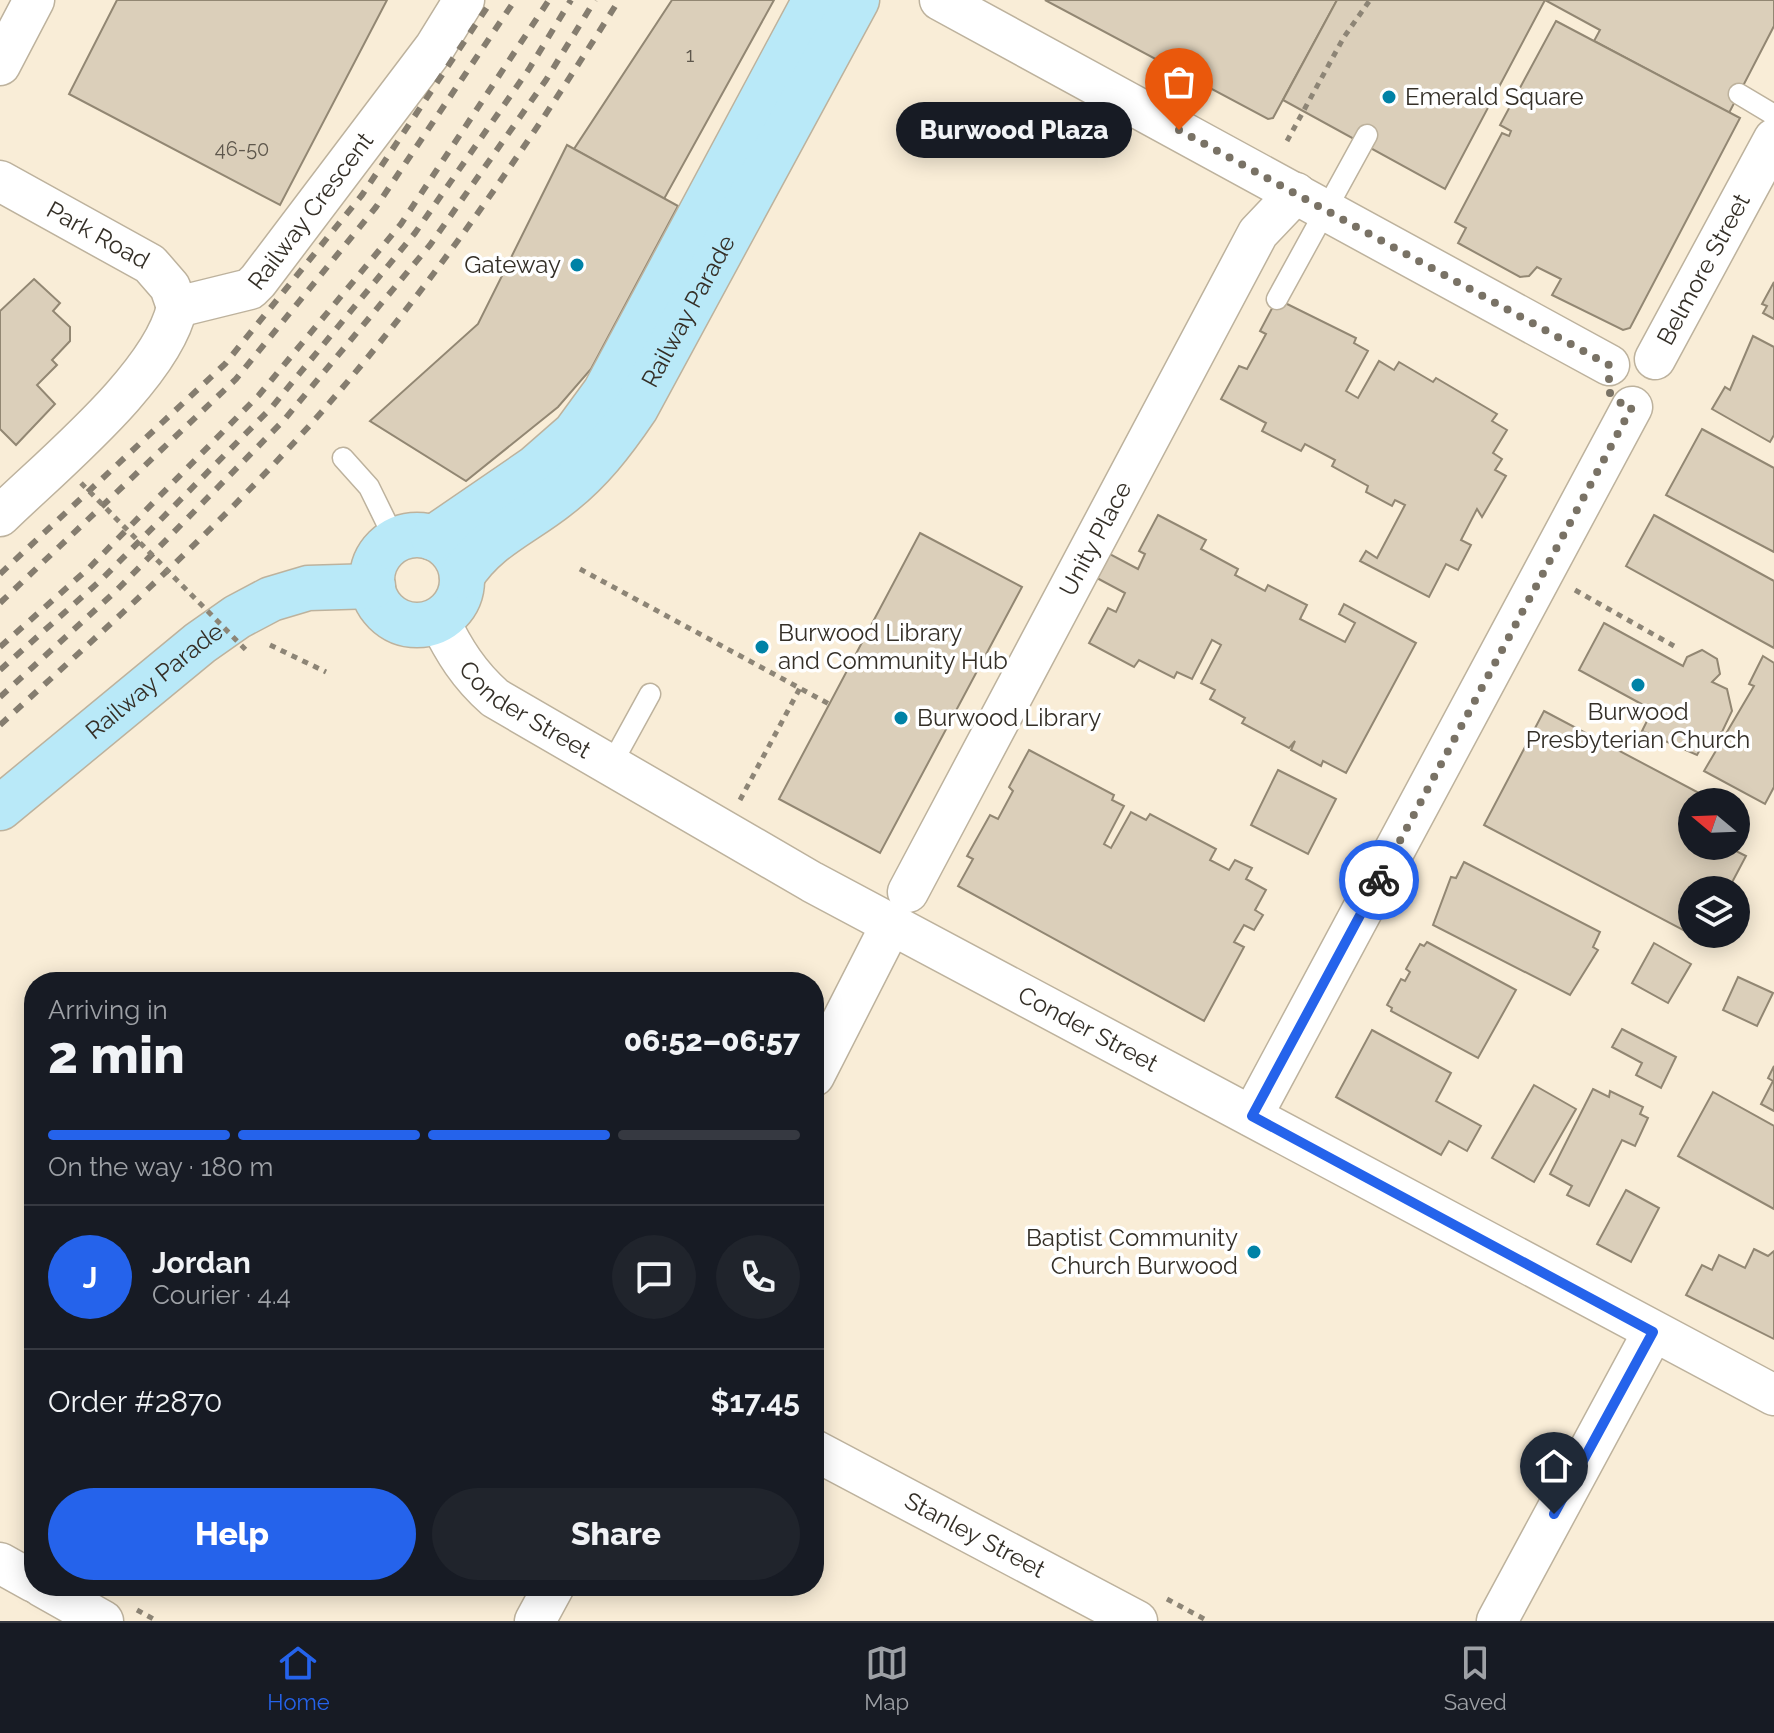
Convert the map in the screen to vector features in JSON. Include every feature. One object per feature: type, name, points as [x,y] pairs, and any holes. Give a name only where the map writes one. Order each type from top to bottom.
[{"type":"main road","name":"Railway Parade","points":[[414,540],[535,468],[575,433],[605,392],[815,0]]},
{"type":"main road","name":"Railway Parade","points":[[462,576],[477,552],[558,497],[604,454],[636,408],[857,0]]},
{"type":"main road","points":[[414,540],[446,545],[457,559],[462,576],[460,593],[452,608],[439,620],[426,625],[397,621],[377,600],[373,586],[373,571],[379,557],[414,540]]},
{"type":"main road","name":"Railway Parade","points":[[0,808],[200,643],[237,617],[271,599],[308,588],[373,586]]},
{"type":"street","points":[[0,65],[34,0]]},
{"type":"street","name":"Railway Crescent","points":[[177,307],[250,289],[258,281],[435,47],[464,0]]},
{"type":"street","points":[[940,0],[1609,365]]},
{"type":"street","name":"Belmore Street","points":[[1655,359],[1774,139]]},
{"type":"street","name":"Park Road","points":[[0,181],[150,264],[170,287],[177,307]]},
{"type":"street","name":"Unity Place","points":[[824,1056],[900,907],[1258,233],[1311,202]]},
{"type":"street","points":[[0,516],[140,379],[173,327],[177,307]]},
{"type":"street","points":[[1630,350],[1639,350],[1655,359],[1663,376],[1662,385],[1651,402],[1632,407],[1623,405],[1609,392],[1609,365],[1615,357],[1630,350]]},
{"type":"street","points":[[1252,1116],[1632,407]]},
{"type":"street","name":"Conder Street","points":[[439,620],[457,656],[474,679],[495,698],[723,833],[900,907],[1252,1116],[1774,1395]]},
{"type":"street","points":[[1497,1621],[1653,1332]]},
{"type":"street","name":"Stanley Street","points":[[824,1455],[1137,1621]]},
{"type":"street","points":[[0,1563],[24,1576]]},
{"type":"street","points":[[59,1596],[103,1621]]},
{"type":"street","points":[[535,1621],[549,1596]]},
{"type":"lane","points":[[1739,94],[1774,115]]},
{"type":"lane","points":[[1277,299],[1311,202],[1367,135]]},
{"type":"lane","points":[[343,458],[414,540]]},
{"type":"lane","points":[[611,765],[650,694]]},
{"type":"path","points":[[1287,141],[1344,37],[1370,0]]},
{"type":"path","points":[[81,483],[248,652]]},
{"type":"path","points":[[580,569],[829,704]]},
{"type":"path","points":[[1570,587],[1674,646]]},
{"type":"path","points":[[272,644],[326,672]]},
{"type":"path","points":[[739,801],[800,688]]},
{"type":"building","points":[[117,0],[387,0],[280,205],[69,94]]},
{"type":"building","points":[[672,0],[774,0],[664,199],[574,149]]},
{"type":"building","points":[[1045,0],[1337,0],[1273,118],[1268,119]]},
{"type":"building","name":"Emerald Square","points":[[1337,0],[1545,0],[1445,189],[1283,100]]},
{"type":"building","points":[[1545,0],[1774,0],[1774,26],[1729,113],[1594,41],[1600,30]]},
{"type":"building","points":[[1556,21],[1740,118],[1630,328],[1623,330],[1552,295],[1561,279],[1537,267],[1529,276],[1520,277],[1458,243],[1466,228],[1455,222],[1502,133],[1509,136],[1511,131],[1500,125]]},
{"type":"building","name":"Gateway","points":[[567,145],[678,206],[591,369],[558,407],[466,481],[370,421],[478,324]]},
{"type":"building","points":[[34,279],[60,303],[53,311],[70,327],[70,341],[52,360],[57,365],[37,385],[55,404],[16,445],[0,429],[0,311]]},
{"type":"building","points":[[1774,282],[1774,319],[1763,313],[1767,306],[1762,304]]},
{"type":"building","points":[[1277,299],[1356,338],[1354,343],[1368,351],[1346,391],[1358,398],[1379,361],[1394,370],[1399,362],[1433,382],[1436,378],[1497,414],[1492,421],[1507,430],[1493,453],[1502,459],[1495,470],[1506,476],[1482,517],[1477,509],[1461,540],[1471,545],[1458,570],[1446,564],[1429,597],[1360,561],[1366,551],[1377,558],[1405,505],[1395,500],[1392,506],[1366,492],[1368,486],[1332,466],[1335,460],[1305,444],[1301,451],[1262,431],[1266,423],[1221,399],[1239,366],[1247,369],[1266,334],[1260,331]]},
{"type":"building","points":[[1753,336],[1774,347],[1774,435],[1770,442],[1712,409],[1725,387],[1730,390]]},
{"type":"building","points":[[1702,429],[1774,468],[1774,552],[1666,495]]},
{"type":"building","points":[[1158,515],[1206,540],[1201,549],[1238,569],[1235,575],[1265,591],[1268,585],[1307,605],[1300,619],[1345,642],[1355,623],[1339,614],[1344,604],[1416,643],[1346,773],[1323,761],[1321,766],[1291,750],[1295,741],[1289,748],[1242,723],[1245,718],[1210,699],[1215,690],[1201,683],[1221,645],[1212,640],[1192,679],[1177,672],[1174,678],[1139,660],[1134,667],[1089,643],[1108,608],[1116,612],[1125,593],[1095,577],[1108,553],[1138,569],[1145,554],[1139,551]]},
{"type":"building","points":[[1654,515],[1774,581],[1774,648],[1626,566]]},
{"type":"building","points":[[920,533],[1022,587],[880,853],[779,799]]},
{"type":"building","points":[[1604,623],[1683,666],[1687,657],[1702,650],[1717,659],[1720,674],[1712,682],[1727,689],[1732,711],[1722,732],[1707,737],[1697,755],[1642,731],[1648,719],[1653,722],[1658,713],[1579,670]]},
{"type":"building","points":[[1763,656],[1774,663],[1774,787],[1765,804],[1750,796],[1750,788],[1735,788],[1704,771],[1754,686],[1749,684]]},
{"type":"building","points":[[1544,711],[1690,788],[1678,788],[1678,860],[1744,860],[1735,876],[1678,876],[1678,927],[1484,825]]},
{"type":"building","points":[[1029,750],[1114,795],[1112,800],[1124,806],[1104,844],[1111,848],[1131,812],[1146,820],[1150,814],[1216,849],[1210,860],[1229,870],[1235,860],[1252,868],[1246,879],[1266,890],[1255,910],[1263,915],[1254,930],[1244,925],[1234,942],[1244,947],[1204,1021],[958,886],[973,859],[967,856],[990,815],[998,819],[1013,791],[1009,787]]},
{"type":"building","points":[[1278,770],[1336,799],[1308,854],[1251,825]]},
{"type":"building","points":[[1464,862],[1600,932],[1593,947],[1598,950],[1570,995],[1433,925],[1451,877],[1456,878]]},
{"type":"building","points":[[1427,942],[1516,990],[1478,1058],[1391,1011],[1392,1008],[1387,1005],[1401,979],[1405,981],[1410,972],[1406,969],[1420,944],[1424,946]]},
{"type":"building","points":[[1654,943],[1691,964],[1668,1003],[1632,983]]},
{"type":"building","points":[[1738,977],[1773,993],[1757,1026],[1723,1010]]},
{"type":"building","points":[[1622,1029],[1676,1057],[1661,1088],[1636,1075],[1642,1063],[1612,1047]]},
{"type":"building","points":[[1372,1030],[1451,1073],[1436,1101],[1481,1126],[1467,1151],[1449,1141],[1441,1155],[1336,1097]]},
{"type":"building","points":[[1774,1066],[1774,1111],[1761,1104],[1773,1081],[1768,1078]]},
{"type":"building","points":[[1534,1085],[1576,1109],[1534,1182],[1492,1158]]},
{"type":"building","points":[[1593,1089],[1609,1097],[1610,1091],[1643,1107],[1640,1114],[1648,1118],[1635,1146],[1622,1140],[1589,1206],[1567,1195],[1572,1186],[1550,1174]]},
{"type":"building","points":[[1713,1092],[1774,1126],[1774,1209],[1678,1156]]},
{"type":"building","points":[[1626,1190],[1659,1208],[1631,1262],[1597,1244]]},
{"type":"building","points":[[1754,1249],[1768,1256],[1774,1251],[1774,1339],[1686,1295],[1702,1265],[1712,1270],[1719,1255],[1745,1268]]},
{"type":"railway","points":[[0,574],[225,364],[362,195],[492,0]]},
{"type":"railway","points":[[0,603],[236,379],[376,207],[515,0]]},
{"type":"railway","points":[[0,647],[89,568],[259,395],[401,224],[549,0]]},
{"type":"railway","points":[[0,670],[101,580],[272,407],[415,233],[529,69],[571,0]]},
{"type":"railway","points":[[0,697],[116,591],[284,420],[430,245],[546,80],[595,0]]},
{"type":"railway","points":[[0,725],[229,511],[346,384],[470,224],[619,0]]},
{"type":"way so far","points":[[1179,130],[1609,365],[1606,373],[1609,392],[1615,400],[1632,407],[1379,880]]},
{"type":"place","name":"Emerald Square","points":[[1389,97]]},
{"type":"place","name":"Burwood Plaza","points":[[1179,130]]},
{"type":"place","name":"Gateway","points":[[577,265]]},
{"type":"place","name":"Burwood Library and Community Hub","points":[[762,647]]},
{"type":"place","name":"Burwood Presbyterian Church","points":[[1638,685]]},
{"type":"place","name":"Burwood Library","points":[[901,718]]},
{"type":"place","name":"Baptist Community Church Burwood","points":[[1254,1252]]},
{"type":"route","points":[[1379,880],[1252,1116],[1653,1332],[1554,1514]]}]
